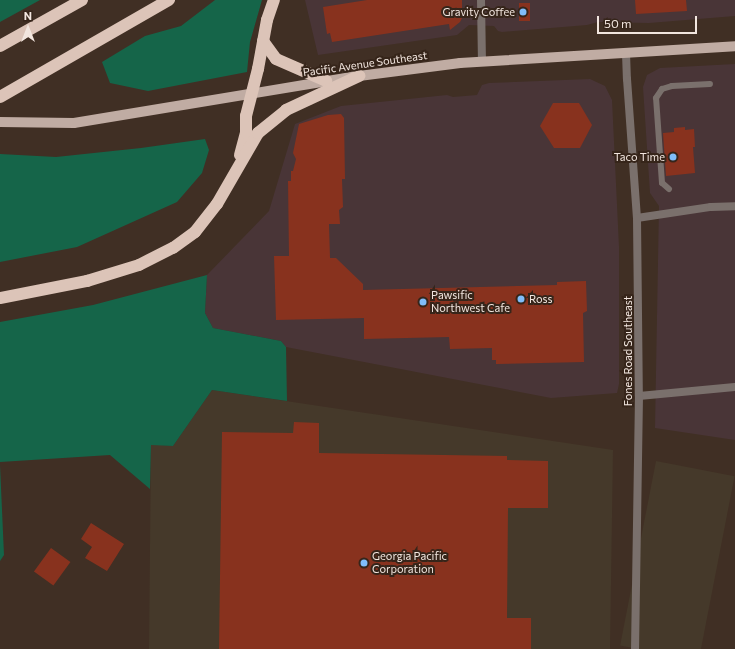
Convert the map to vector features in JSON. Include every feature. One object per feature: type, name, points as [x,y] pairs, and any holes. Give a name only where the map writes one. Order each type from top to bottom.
[{"type":"highway","points":[[0,46],[82,0]]},
{"type":"highway","points":[[0,97],[169,0]]},
{"type":"highway","points":[[236,169],[246,133],[246,116],[267,20],[274,0]]},
{"type":"highway","points":[[263,41],[276,59],[326,81]]},
{"type":"highway","points":[[0,298],[87,281],[139,266],[173,248],[195,232],[217,204],[258,133],[286,110],[359,76]]},
{"type":"main road","name":"Pacific Avenue Southeast","points":[[0,122],[38,124],[74,123],[326,81],[482,61],[735,46]]},
{"type":"street","points":[[481,0],[482,61]]},
{"type":"street","name":"Fones Road Southeast","points":[[626,53],[638,218],[639,396],[635,649]]},
{"type":"street","points":[[638,218],[711,207],[735,206]]},
{"type":"street","points":[[639,396],[735,387]]},
{"type":"lane","points":[[669,189],[662,181],[656,98],[662,89],[672,86],[710,84]]},
{"type":"shaded area","points":[[305,0],[735,0],[735,16],[649,23],[598,22],[587,25],[502,32],[498,31],[494,26],[469,25],[457,35],[318,55]]},
{"type":"shaded area","points":[[735,64],[735,440],[655,428],[659,206],[650,193],[643,87],[647,75],[660,68]]},
{"type":"shaded area","points":[[590,79],[605,86],[612,100],[619,247],[619,384],[617,393],[551,398],[286,347],[281,341],[213,328],[205,313],[207,275],[269,211],[295,124],[341,106],[447,95],[453,97],[477,95],[482,85],[489,83]]},
{"type":"shaded area","points":[[212,390],[613,450],[610,649],[149,649],[151,444],[173,446]]},
{"type":"shaded area","points":[[656,461],[735,476],[701,649],[638,649],[620,646]]},
{"type":"green space","points":[[0,0],[40,0],[0,22]]},
{"type":"green space","points":[[215,0],[262,0],[250,42],[247,72],[148,91],[110,83],[102,62],[145,36],[181,26]]},
{"type":"green space","points":[[205,139],[209,150],[202,173],[177,202],[77,247],[0,262],[0,154],[56,157],[141,148]]},
{"type":"green space","points":[[207,275],[205,313],[213,328],[281,341],[286,347],[287,401],[212,390],[173,446],[151,445],[150,489],[110,455],[0,462],[0,322],[93,305]]},
{"type":"green space","points":[[0,465],[4,555],[0,561]]},
{"type":"building","points":[[367,0],[462,0],[462,10],[466,10],[460,22],[450,30],[449,24],[332,42],[330,33],[327,34],[323,7]]},
{"type":"building","points":[[635,0],[686,0],[687,11],[636,14]]},
{"type":"building","points":[[519,3],[530,3],[530,21],[519,21]]},
{"type":"building","points":[[553,103],[579,103],[592,125],[580,148],[554,148],[540,126]]},
{"type":"building","points":[[341,114],[344,118],[345,179],[342,179],[343,207],[339,210],[340,224],[329,224],[330,258],[336,258],[363,284],[363,290],[557,285],[557,282],[586,281],[587,311],[583,313],[584,362],[496,364],[496,360],[492,360],[492,348],[450,349],[449,337],[364,339],[364,318],[276,320],[274,256],[289,256],[288,181],[291,181],[291,171],[293,171],[296,159],[293,153],[299,124],[328,115]]},
{"type":"building","name":"Taco Time","points":[[685,127],[685,130],[694,129],[695,147],[693,147],[695,173],[666,176],[663,133],[674,132],[674,128]]},
{"type":"building","name":"Georgia Pacific Corporation","points":[[294,422],[319,423],[319,453],[507,456],[507,460],[548,461],[548,508],[508,508],[507,618],[531,618],[531,649],[219,649],[222,432],[293,433]]},
{"type":"building","points":[[91,523],[124,544],[107,571],[85,558],[92,547],[81,539]]},
{"type":"building","points":[[51,548],[70,562],[53,586],[34,571]]},
{"type":"place","name":"Gravity Coffee","points":[[523,12]]},
{"type":"place","name":"Taco Time","points":[[673,157]]},
{"type":"place","name":"Ross","points":[[521,299]]},
{"type":"place","name":"Pawsific Northwest Cafe","points":[[423,302]]},
{"type":"place","name":"Georgia Pacific Corporation","points":[[364,563]]}]
